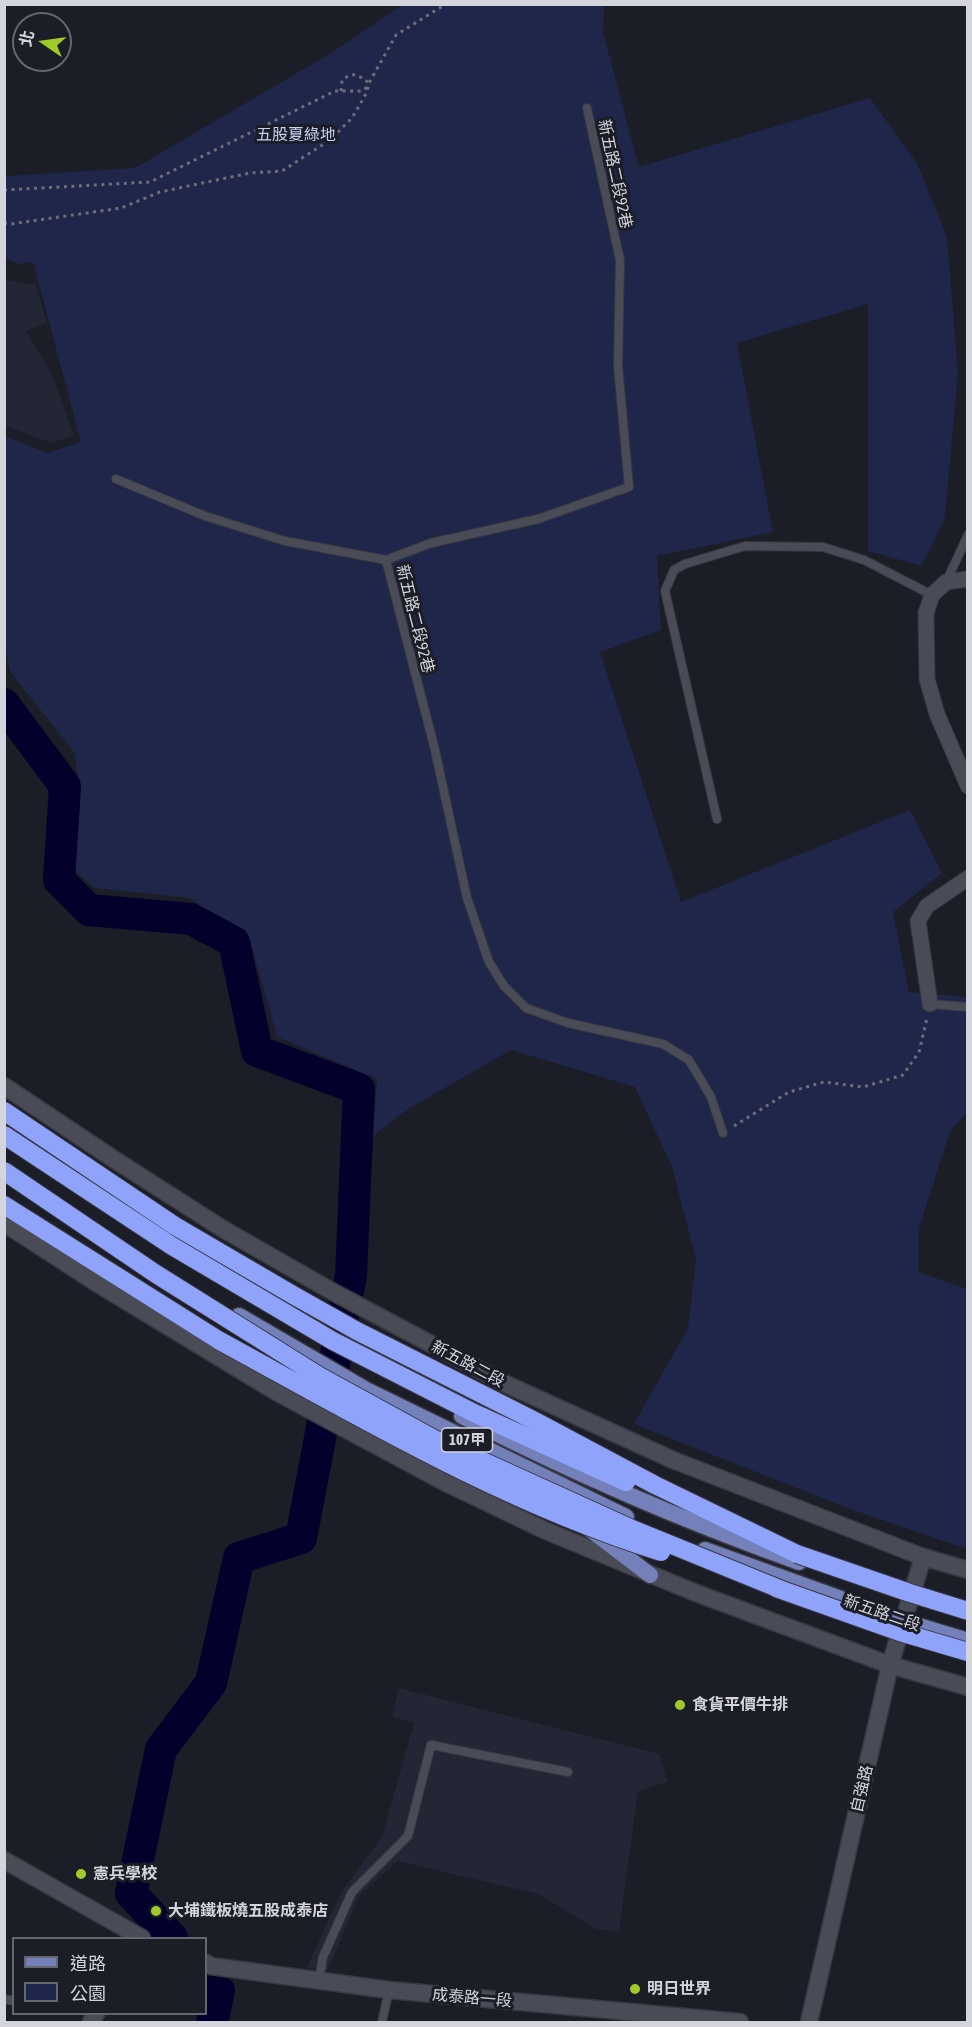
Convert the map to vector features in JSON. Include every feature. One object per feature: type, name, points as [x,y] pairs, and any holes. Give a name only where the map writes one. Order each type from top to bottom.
[{"type":"highway","points":[[9,1114],[175,1226],[357,1331],[535,1420],[655,1485],[797,1554]]},
{"type":"highway","points":[[4,1135],[172,1246],[333,1341],[539,1443],[722,1525],[797,1554],[968,1611]]},
{"type":"highway","points":[[4,1172],[156,1274],[319,1376],[434,1438],[630,1528],[787,1592]]},
{"type":"highway","points":[[4,1205],[220,1341],[429,1454],[506,1492],[625,1541],[787,1592],[900,1632],[968,1652]]},
{"type":"main road","name":"新五路二段","points":[[4,1086],[223,1229],[335,1293],[508,1385],[673,1460],[923,1557],[968,1570]]},
{"type":"main road","name":"新五路二段","points":[[4,1143],[122,1222],[330,1348],[479,1425],[719,1534],[908,1601],[968,1619]]},
{"type":"main road","name":"新五路二段","points":[[4,1163],[159,1268],[323,1366],[490,1452],[623,1516],[710,1552],[902,1621],[968,1641]]},
{"type":"main road","points":[[4,1223],[98,1284],[278,1393],[444,1482],[544,1530],[650,1575],[890,1665],[968,1687]]},
{"type":"main road","points":[[490,1452],[650,1575]]},
{"type":"main road","name":"自強路","points":[[809,2022],[890,1665],[923,1557]]},
{"type":"main road","points":[[4,1860],[136,1937]]},
{"type":"main road","name":"成泰路一段","points":[[207,1964],[389,1990],[663,2019],[740,2022]]},
{"type":"street","points":[[968,579],[946,582],[932,595],[926,614],[927,679],[937,714],[968,786]]},
{"type":"street","points":[[930,1004],[918,921],[927,906],[968,878]]},
{"type":"lane","name":"新五路二段92巷","points":[[587,108],[620,260],[618,366],[629,487],[538,519],[431,543],[386,560],[435,750],[467,898],[489,962],[504,986],[526,1008],[568,1023],[663,1044],[689,1060],[711,1097],[723,1133]]},
{"type":"lane","points":[[116,479],[205,516],[285,541],[386,560]]},
{"type":"lane","points":[[946,582],[968,535]]},
{"type":"lane","points":[[717,819],[665,591],[674,570],[685,564],[745,546],[823,547],[864,560],[932,595]]},
{"type":"lane","points":[[930,1004],[968,1007]]},
{"type":"lane","points":[[319,1981],[323,1958],[352,1893],[408,1836],[431,1745],[568,1772]]},
{"type":"lane","points":[[382,2022],[389,1990]]},
{"type":"path","points":[[4,190],[150,182],[335,92],[362,91],[368,85],[396,35],[446,4]]},
{"type":"path","points":[[341,91],[342,80],[349,75],[358,75],[368,85]]},
{"type":"path","points":[[4,223],[11,224],[121,208],[160,192],[250,174],[282,171],[330,140],[352,118],[367,92],[368,85]]},
{"type":"path","points":[[723,1133],[789,1092],[824,1082],[863,1087],[903,1075],[919,1052],[930,1004]]},
{"type":"shaded area","points":[[4,280],[36,285],[47,323],[26,331],[52,374],[74,436],[52,443],[5,426]]},
{"type":"shaded area","points":[[399,1688],[659,1754],[668,1782],[638,1791],[619,1932],[596,1929],[538,1894],[397,1861],[359,1896],[328,1970],[307,1968],[341,1892],[382,1837],[414,1723],[392,1717]]},
{"type":"green space","name":"五股夏綠地","points":[[402,5],[604,5],[603,32],[639,167],[870,98],[918,165],[947,237],[958,373],[945,517],[922,566],[868,551],[868,304],[737,343],[773,532],[657,556],[661,630],[600,652],[681,902],[910,810],[942,873],[893,912],[909,992],[967,997],[967,1112],[950,1132],[919,1228],[918,1272],[967,1289],[967,1549],[853,1510],[634,1424],[688,1328],[696,1259],[672,1167],[635,1087],[511,1050],[408,1109],[373,1136],[377,1079],[277,1037],[251,944],[190,898],[95,888],[74,870],[81,793],[74,752],[11,673],[5,649],[5,436],[47,453],[81,442],[33,262],[18,264],[5,258],[5,176],[135,168],[331,53]]},
{"type":"waterway","points":[[4,704],[65,786],[59,880],[89,910],[191,919],[234,942],[257,1051],[359,1089],[351,1275],[301,1538],[239,1558],[211,1683],[161,1749],[131,1893],[171,1937]]},
{"type":"waterway","points":[[207,1977],[219,1991],[212,2022]]},
{"type":"place","name":"食貨平價牛排","points":[[680,1705]]},
{"type":"place","name":"憲兵學校","points":[[81,1874]]},
{"type":"place","name":"大埔鐵板燒五股成泰店","points":[[156,1911]]},
{"type":"place","name":"明日世界","points":[[635,1989]]}]
